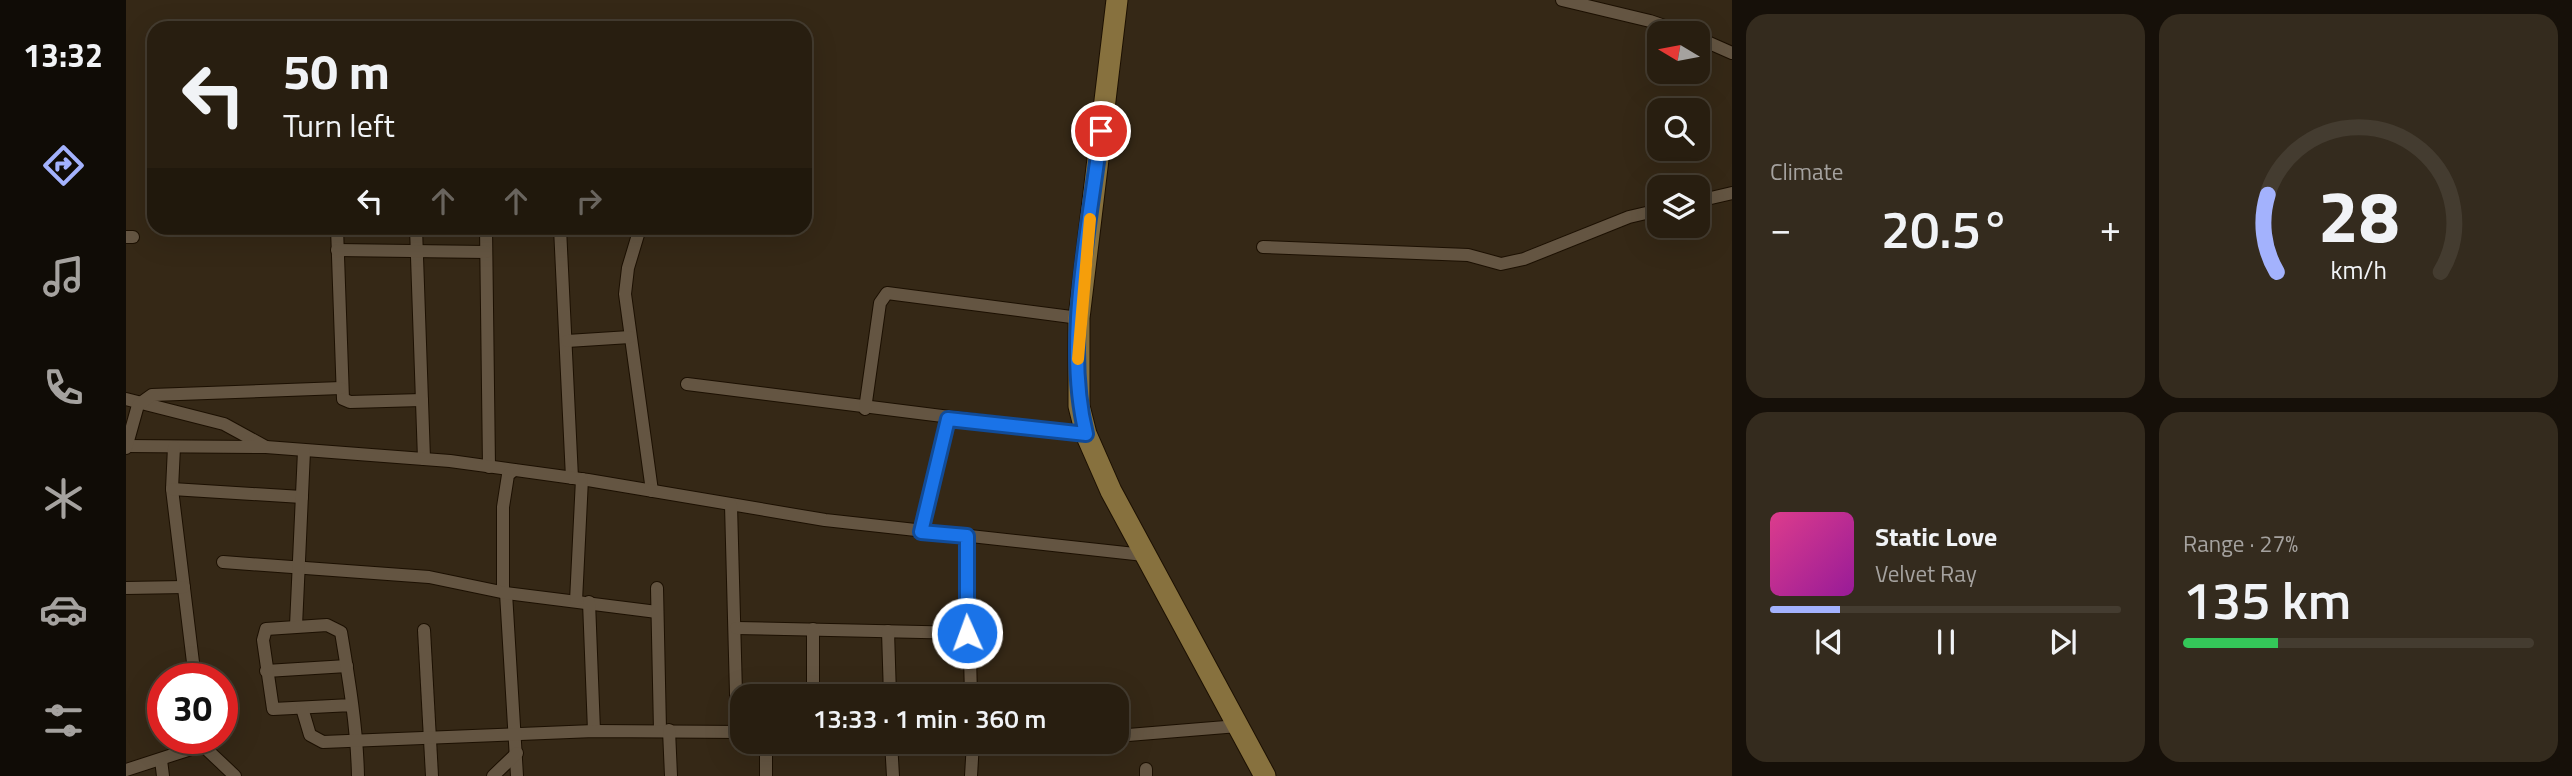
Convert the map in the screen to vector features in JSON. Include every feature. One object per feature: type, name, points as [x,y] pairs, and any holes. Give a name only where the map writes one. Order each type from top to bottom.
[{"type":"main road","points":[[1117,0],[1079,318],[1078,394],[1086,434],[1144,555],[1265,776]]},
{"type":"street","points":[[1562,0],[1602,4],[1651,21]]},
{"type":"street","points":[[1710,43],[1732,52]]},
{"type":"street","points":[[1710,198],[1732,193]]},
{"type":"street","points":[[1263,247],[1468,255],[1501,264],[1524,259],[1629,217],[1647,213]]},
{"type":"street","points":[[337,235],[343,398],[347,401],[422,400]]},
{"type":"street","points":[[416,235],[424,459]]},
{"type":"street","points":[[486,235],[489,467]]},
{"type":"street","points":[[560,235],[577,478],[582,601],[594,730]]},
{"type":"street","points":[[638,235],[625,281],[630,337],[652,491]]},
{"type":"street","points":[[337,250],[486,252]]},
{"type":"street","points":[[865,409],[880,303],[887,293],[1079,318]]},
{"type":"street","points":[[567,341],[630,337]]},
{"type":"street","points":[[687,384],[865,409],[1086,434]]},
{"type":"street","points":[[141,401],[160,394],[341,388]]},
{"type":"street","points":[[126,399],[224,424],[266,447]]},
{"type":"street","points":[[141,401],[126,446],[266,447],[424,459],[577,478],[731,505],[921,532],[1144,555]]},
{"type":"street","points":[[921,532],[948,419]]},
{"type":"street","points":[[174,447],[172,489],[193,663]]},
{"type":"street","points":[[296,626],[304,451]]},
{"type":"street","points":[[514,470],[508,475],[503,507],[503,591],[506,593],[517,776]]},
{"type":"street","points":[[172,489],[302,498]]},
{"type":"street","points":[[731,505],[738,684]]},
{"type":"street","points":[[967,536],[967,633],[970,684]]},
{"type":"street","points":[[223,562],[429,578],[506,593],[657,612]]},
{"type":"street","points":[[126,588],[184,587]]},
{"type":"street","points":[[657,588],[665,730],[671,776]]},
{"type":"street","points":[[352,705],[279,710],[271,707],[264,632],[270,627],[338,628],[347,666],[357,741],[358,776]]},
{"type":"street","points":[[736,628],[967,633]]},
{"type":"street","points":[[813,629],[813,684]]},
{"type":"street","points":[[424,630],[432,776]]},
{"type":"street","points":[[887,631],[889,684]]},
{"type":"street","points":[[266,671],[347,666]]},
{"type":"street","points":[[302,708],[313,739],[323,742],[594,730],[730,731]]},
{"type":"street","points":[[1129,735],[1238,726]]},
{"type":"street","points":[[493,776],[517,752]]},
{"type":"street","points":[[126,770],[177,754]]},
{"type":"street","points":[[213,754],[236,776]]},
{"type":"street","points":[[766,754],[766,776]]},
{"type":"street","points":[[892,754],[893,776]]},
{"type":"street","points":[[971,776],[972,754]]},
{"type":"street","points":[[161,760],[163,776]]},
{"type":"slow traffic","points":[[1078,359],[1079,318],[1090,219]]},
{"type":"route","points":[[967,633],[967,536],[921,532],[948,419],[1086,434],[1079,405],[1077,372],[1079,318],[1101,131]]}]
